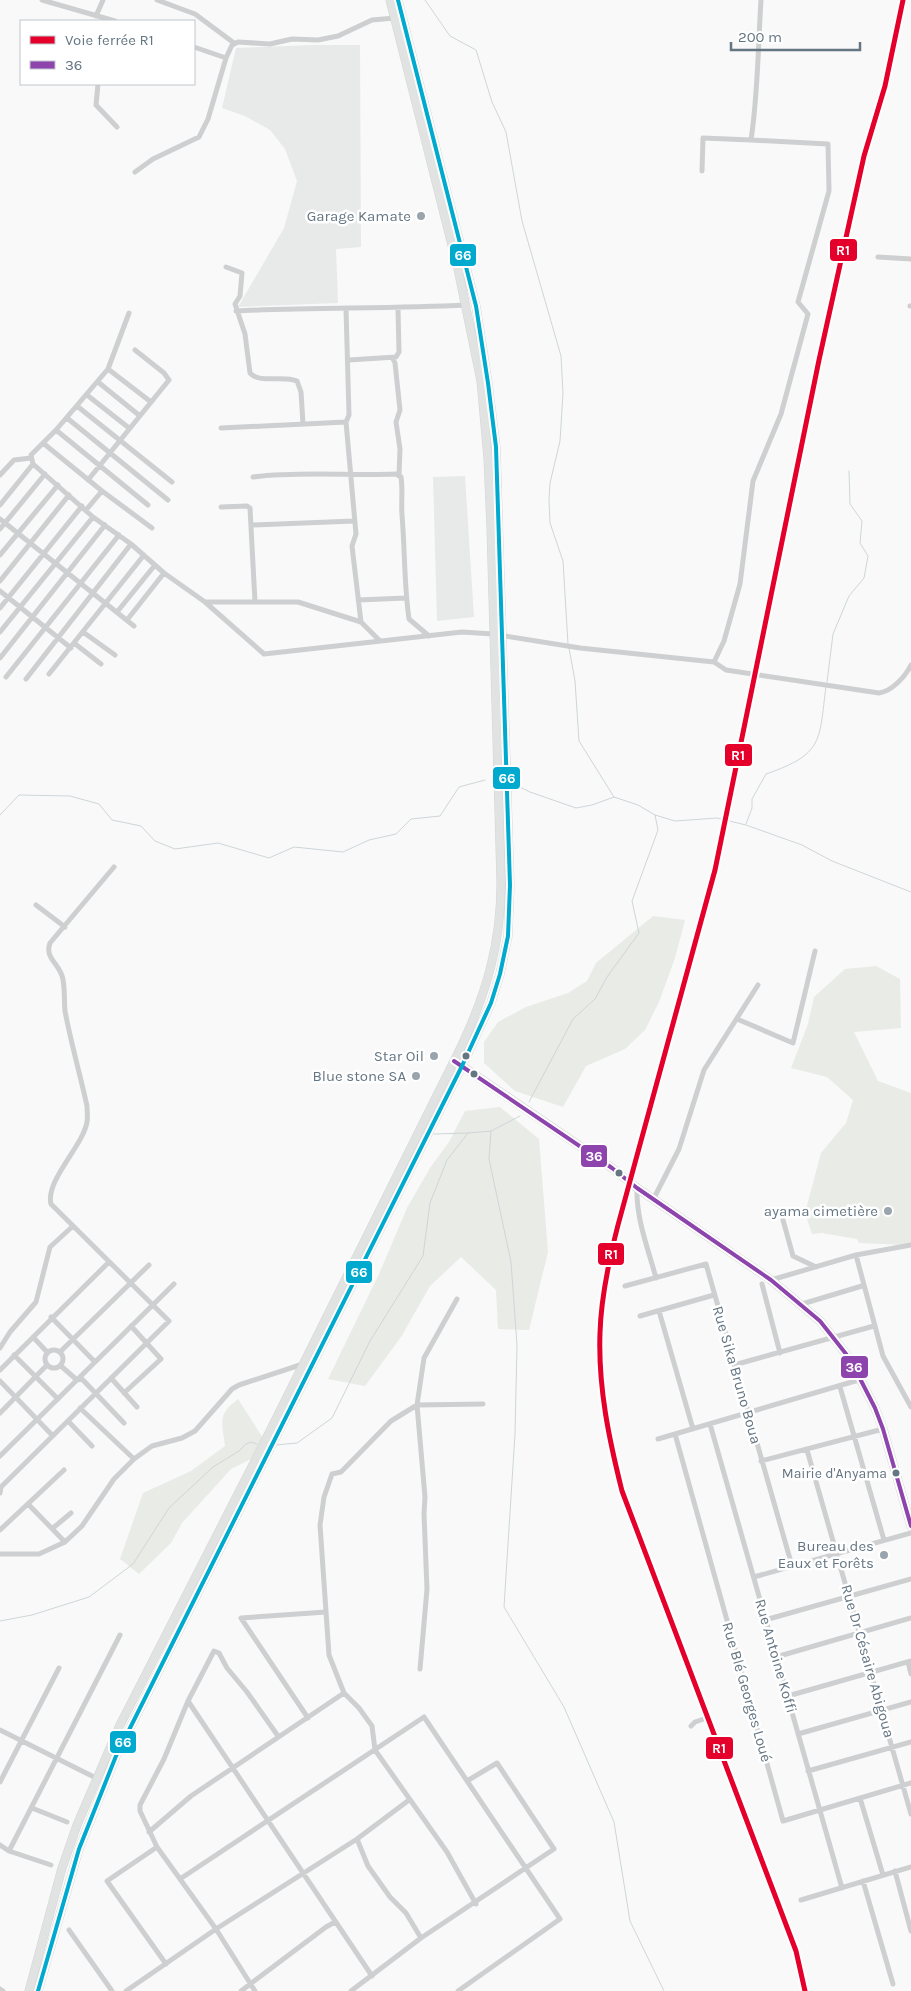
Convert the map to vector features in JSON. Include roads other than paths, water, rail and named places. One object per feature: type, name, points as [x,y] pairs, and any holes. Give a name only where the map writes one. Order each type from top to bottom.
[{"type":"main road","points":[[29,1991],[62,1868],[96,1778],[454,1061],[483,998],[491,969],[501,906],[488,459],[481,381],[466,305],[390,0]]},
{"type":"main road","points":[[38,1991],[78,1849],[116,1756],[462,1066],[491,1003],[500,974],[508,936],[510,885],[496,447],[476,306],[398,0]]},
{"type":"main road","points":[[454,1061],[612,1168],[802,1304],[835,1338],[862,1379],[883,1428],[911,1526]]},
{"type":"street","points":[[42,0],[103,19]]},
{"type":"street","points":[[96,16],[103,0]]},
{"type":"street","points":[[157,0],[195,14],[234,43],[270,44],[292,39],[318,40],[338,36],[372,20],[395,18]]},
{"type":"street","points":[[751,140],[756,110],[755,89],[761,0]]},
{"type":"street","points":[[135,172],[153,159],[200,137],[208,119],[226,58],[234,43]]},
{"type":"street","points":[[195,47],[226,58]]},
{"type":"street","points":[[98,85],[96,104],[117,127]]},
{"type":"street","points":[[702,171],[703,138],[828,144],[829,191],[798,302],[808,314],[781,414],[753,481],[740,584],[724,641],[714,662]]},
{"type":"street","points":[[878,257],[911,259]]},
{"type":"street","points":[[226,268],[242,273],[240,296],[235,304],[244,334],[250,374],[254,378],[289,377],[297,381],[301,392],[303,424]]},
{"type":"street","points":[[236,311],[318,307],[398,309],[466,305]]},
{"type":"street","points":[[346,309],[349,360],[349,415],[346,422],[356,534],[352,546],[360,622]]},
{"type":"street","points":[[349,360],[393,359],[399,352],[398,309]]},
{"type":"street","points":[[129,313],[108,369],[56,430],[31,454],[32,461],[93,517],[132,544],[164,574],[205,602],[264,654],[462,632],[493,634],[580,648],[714,662],[726,670],[879,693],[887,692],[908,671],[911,665]]},
{"type":"street","points":[[88,480],[169,378],[135,350]]},
{"type":"street","points":[[393,359],[400,410],[396,422],[400,449],[399,475],[404,492],[402,513],[405,536],[406,598],[409,619],[429,636]]},
{"type":"street","points":[[108,369],[151,402]]},
{"type":"street","points":[[98,382],[140,416]]},
{"type":"street","points":[[87,394],[130,428]]},
{"type":"street","points":[[77,406],[172,482]]},
{"type":"street","points":[[66,418],[168,500]]},
{"type":"street","points":[[221,428],[346,422]]},
{"type":"street","points":[[56,430],[148,505]]},
{"type":"street","points":[[43,443],[102,491],[152,528]]},
{"type":"street","points":[[0,475],[14,460],[32,461]]},
{"type":"street","points":[[0,505],[32,461]]},
{"type":"street","points":[[0,529],[45,474]]},
{"type":"street","points":[[253,476],[304,474],[350,476],[399,475]]},
{"type":"street","points":[[0,555],[58,484]]},
{"type":"street","points":[[0,608],[43,553],[102,491]]},
{"type":"street","points":[[0,581],[69,495]]},
{"type":"street","points":[[221,507],[249,506],[252,525],[254,602]]},
{"type":"street","points":[[0,632],[93,517]]},
{"type":"street","points":[[0,519],[134,626]]},
{"type":"street","points":[[252,525],[354,521]]},
{"type":"street","points":[[0,658],[106,525]]},
{"type":"street","points":[[6,677],[119,535]]},
{"type":"street","points":[[26,680],[132,544]]},
{"type":"street","points":[[49,674],[144,555]]},
{"type":"street","points":[[117,612],[155,565]]},
{"type":"street","points":[[127,620],[164,574]]},
{"type":"street","points":[[0,591],[58,637],[101,664]]},
{"type":"street","points":[[358,600],[406,598]]},
{"type":"street","points":[[205,602],[298,602],[360,622],[380,641]]},
{"type":"street","points":[[83,632],[116,655]]},
{"type":"street","points":[[0,1494],[1,1487],[169,1321],[108,1262],[51,1204],[50,1200],[58,1178],[77,1145],[87,1122],[87,1106],[65,1010],[63,979],[60,967],[49,957],[47,950],[50,943],[114,867]]},
{"type":"street","points":[[36,905],[65,927]]},
{"type":"street","points":[[737,1019],[793,1043],[815,951]]},
{"type":"street","points":[[654,1198],[679,1149],[704,1070],[758,985]]},
{"type":"street","points":[[636,1187],[641,1224],[656,1278]]},
{"type":"street","points":[[783,1220],[793,1256],[816,1267]]},
{"type":"street","points":[[0,1348],[36,1302],[50,1247],[73,1226]]},
{"type":"street","points":[[771,1280],[856,1255],[911,1245]]},
{"type":"street","points":[[856,1255],[862,1286],[882,1356],[911,1408]]},
{"type":"street","points":[[0,1370],[108,1262]]},
{"type":"street","name":"Rue Sika Bruno Boua","points":[[625,1286],[706,1264],[792,1566]]},
{"type":"street","points":[[60,1351],[149,1265]]},
{"type":"street","points":[[0,1456],[174,1284]]},
{"type":"street","points":[[762,1284],[780,1353]]},
{"type":"street","points":[[802,1304],[862,1286]]},
{"type":"street","points":[[640,1316],[714,1295]]},
{"type":"street","points":[[420,1669],[427,1589],[425,1497],[417,1405],[424,1358],[457,1299]]},
{"type":"street","points":[[659,1311],[693,1429]]},
{"type":"street","points":[[51,1317],[95,1362]]},
{"type":"street","points":[[124,1393],[161,1359],[132,1326]]},
{"type":"street","points":[[734,1366],[874,1326]]},
{"type":"street","points":[[33,1336],[47,1352]]},
{"type":"street","points":[[54,1349],[60,1351],[64,1359],[62,1366],[54,1369],[47,1366],[44,1359],[47,1352],[54,1349]]},
{"type":"street","points":[[14,1355],[58,1399]]},
{"type":"street","points":[[0,1554],[38,1554],[65,1542],[82,1526],[114,1479],[134,1459],[152,1446],[182,1438],[194,1431],[232,1389],[303,1364]]},
{"type":"street","points":[[0,1413],[47,1366]]},
{"type":"street","points":[[62,1366],[76,1380]]},
{"type":"street","points":[[111,1378],[137,1407]]},
{"type":"street","points":[[76,1380],[82,1379],[124,1423]]},
{"type":"street","points":[[658,1439],[862,1379]]},
{"type":"street","points":[[0,1381],[52,1435]]},
{"type":"street","points":[[840,1387],[884,1540]]},
{"type":"street","points":[[476,1904],[447,1852],[375,1750],[372,1726],[360,1708],[344,1693],[327,1648],[320,1525],[324,1496],[332,1474],[341,1472],[391,1421],[417,1405],[483,1404]]},
{"type":"street","points":[[80,1408],[134,1459]]},
{"type":"street","points":[[68,1421],[92,1446]]},
{"type":"street","name":"Rue Antoine Koffi","points":[[710,1424],[842,1888]]},
{"type":"street","points":[[761,1461],[883,1428]]},
{"type":"street","name":"Rue Blé Georges Loué","points":[[675,1434],[783,1821],[911,1782]]},
{"type":"street","name":"Rue Dr Césaire Abigoua","points":[[807,1450],[911,1814]]},
{"type":"street","points":[[0,1530],[64,1470]]},
{"type":"street","points":[[28,1504],[65,1542]]},
{"type":"street","points":[[53,1528],[71,1513]]},
{"type":"street","points":[[754,1577],[911,1533]]},
{"type":"street","points":[[766,1620],[911,1579]]},
{"type":"street","points":[[308,1718],[241,1618],[326,1612]]},
{"type":"street","points":[[776,1657],[911,1618]]},
{"type":"street","points":[[9,1850],[120,1635]]},
{"type":"street","points":[[255,1991],[216,1929],[156,1847],[142,1817],[140,1804],[164,1759],[188,1701],[211,1655],[216,1651],[278,1736]]},
{"type":"street","points":[[788,1696],[909,1661],[911,1674]]},
{"type":"street","points":[[0,1782],[59,1668]]},
{"type":"street","points":[[149,1832],[191,1796],[344,1693]]},
{"type":"street","points":[[188,1701],[372,1976]]},
{"type":"street","points":[[798,1734],[911,1702]]},
{"type":"street","points":[[180,1880],[424,1717],[560,1919],[458,1991]]},
{"type":"street","points":[[691,1726],[695,1722],[707,1718]]},
{"type":"street","points":[[0,1730],[96,1778]]},
{"type":"street","points":[[808,1771],[911,1742]]},
{"type":"street","points":[[351,1991],[421,1938],[476,1904],[554,1849],[497,1762],[468,1782]]},
{"type":"street","points":[[860,1798],[883,1875]]},
{"type":"street","points":[[126,1991],[216,1929],[357,1839],[409,1800]]},
{"type":"street","points":[[32,1808],[67,1822]]},
{"type":"street","points":[[357,1839],[368,1866],[390,1897],[406,1913],[421,1938]]},
{"type":"street","points":[[0,1845],[51,1865]]},
{"type":"street","points":[[156,1847],[107,1881],[166,1964]]},
{"type":"street","points":[[801,1900],[911,1867]]},
{"type":"street","points":[[895,1872],[911,1931]]},
{"type":"street","points":[[863,1881],[893,1984]]},
{"type":"street","points":[[241,1991],[335,1922]]},
{"type":"street","points":[[69,1930],[112,1991]]},
{"type":"waterway","points":[[425,0],[450,36],[476,50],[492,102],[506,132],[522,221],[561,356],[563,393],[560,441],[550,483],[549,500],[550,523],[563,561],[568,644]]},
{"type":"waterway","points":[[827,682],[833,634],[849,596],[864,578],[868,556],[860,543],[862,521],[850,504],[849,471]]},
{"type":"waterway","points":[[569,648],[575,681],[579,741],[614,797]]},
{"type":"waterway","points":[[746,824],[752,808],[752,799],[766,774],[799,760],[809,752],[815,743],[822,720],[826,686]]},
{"type":"waterway","points":[[0,815],[19,795],[70,796],[99,804],[112,820],[141,826],[155,841],[175,849],[218,843],[269,858],[294,847],[343,852],[369,840],[396,834],[411,819],[440,816],[459,787],[485,780]]},
{"type":"waterway","points":[[518,786],[576,808],[592,805],[614,797],[638,805],[655,815],[675,821],[717,818],[746,825],[802,845],[832,861],[911,892]]},
{"type":"waterway","points":[[529,1102],[573,1019],[595,999],[607,977],[639,933],[632,901],[658,830],[655,815]]},
{"type":"waterway","points":[[276,1445],[297,1443],[332,1418],[370,1341],[423,1256],[430,1203],[447,1160],[468,1133],[491,1131],[520,1116]]},
{"type":"waterway","points":[[491,1131],[489,1159],[511,1262],[517,1345],[515,1434],[504,1607],[564,1707],[614,1822],[630,1921],[664,1991]]},
{"type":"waterway","points":[[434,1134],[468,1133]]},
{"type":"waterway","points":[[0,1621],[32,1615],[89,1597],[133,1564],[169,1508],[213,1467],[239,1451],[246,1444],[251,1442],[257,1444]]},
{"type":"rail line","name":"R1","points":[[805,1991],[796,1951],[622,1491],[605,1413],[600,1333],[604,1292],[615,1238],[715,870],[819,360],[864,156],[885,86],[903,0]]},
{"type":"place","name":"Garage Kamate","points":[[421,216]]},
{"type":"place","name":"Star Oil","points":[[434,1056]]},
{"type":"place","name":"Blue stone SA","points":[[416,1076]]},
{"type":"place","name":"ayama cimetière","points":[[888,1211]]},
{"type":"place","name":"Mairie d'Anyama","points":[[896,1473]]},
{"type":"place","name":"Bureau des Eaux et Forêts","points":[[884,1555]]}]
